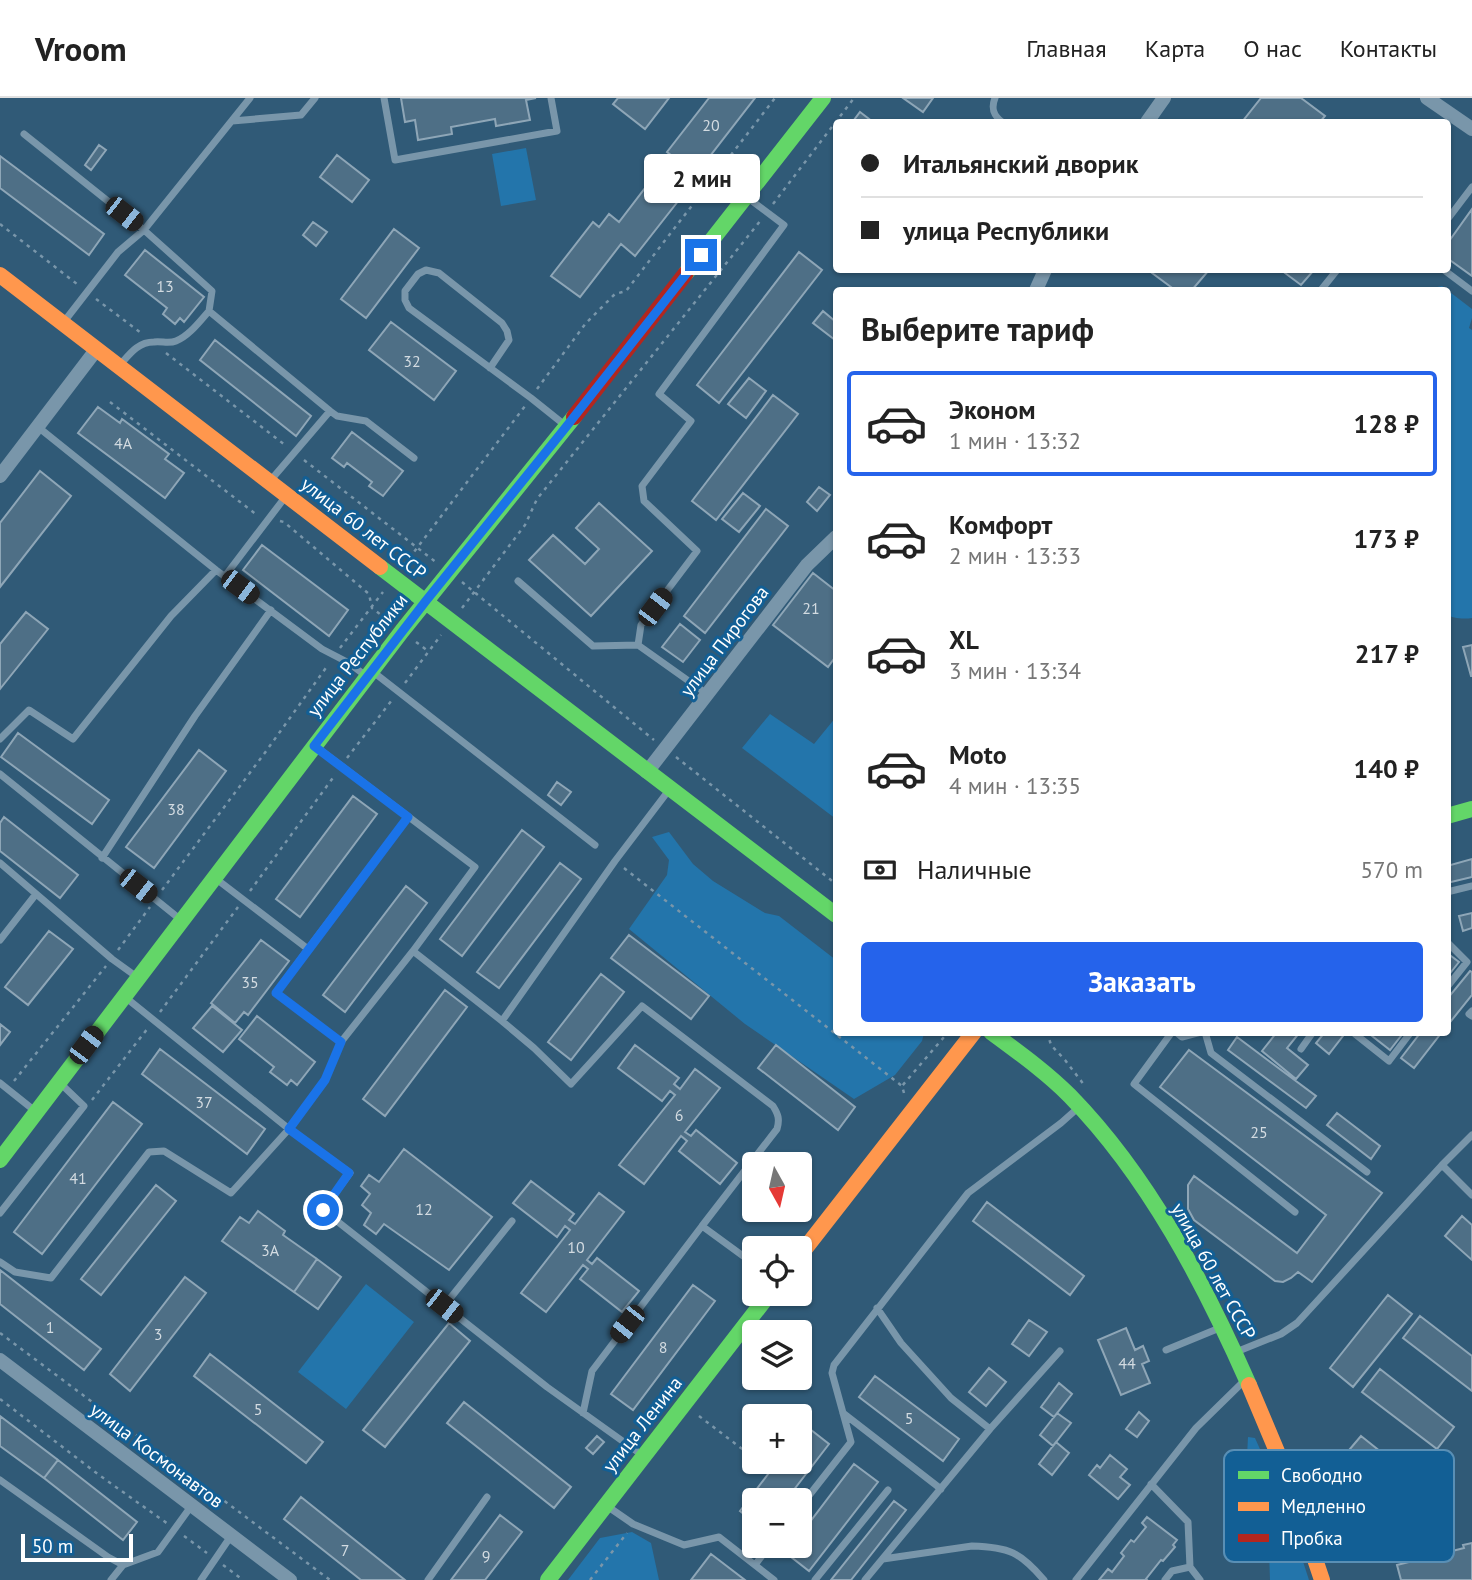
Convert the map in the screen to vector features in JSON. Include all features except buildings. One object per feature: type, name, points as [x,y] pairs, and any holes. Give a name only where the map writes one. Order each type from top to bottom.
[{"type":"main road","name":"улица Республики","points":[[0,1160],[369,674],[823,98]]},
{"type":"main road","name":"улица 60 лет СССР","points":[[0,275],[833,913]]},
{"type":"main road","points":[[1451,815],[1472,809]]},
{"type":"main road","points":[[812,1240],[971,1036]]},
{"type":"main road","name":"улица 60 лет СССР","points":[[996,1036],[1050,1078],[1080,1106],[1127,1166],[1178,1242],[1247,1378],[1277,1450]]},
{"type":"main road","name":"улица Ленина","points":[[548,1580],[760,1306]]},
{"type":"main road","name":"улица 60 лет СССР","points":[[1316,1562],[1322,1580]]},
{"type":"street","points":[[1149,119],[1164,98]]},
{"type":"street","points":[[1427,98],[1449,119]]},
{"type":"street","points":[[1451,120],[1472,129]]},
{"type":"street","points":[[0,476],[96,350]]},
{"type":"street","name":"улица Пирогова","points":[[647,772],[807,565],[833,544]]},
{"type":"street","name":"улица Космонавтов","points":[[0,1360],[290,1580]]},
{"type":"lane","points":[[62,324],[118,252],[144,230],[250,98]]},
{"type":"lane","points":[[232,121],[300,115],[315,98]]},
{"type":"lane","points":[[384,98],[395,160],[557,131],[551,98]]},
{"type":"lane","points":[[995,98],[993,112],[999,119]]},
{"type":"lane","points":[[24,134],[144,230],[212,291],[209,311],[179,340],[152,342],[137,347],[118,367]]},
{"type":"lane","points":[[1451,215],[1472,187]]},
{"type":"lane","points":[[638,645],[641,625],[697,551],[644,501],[642,486],[691,421],[659,394],[783,225],[747,197]]},
{"type":"lane","points":[[490,368],[509,340],[508,331],[502,323],[439,273],[426,270],[418,274],[405,290],[405,300],[409,308],[566,427]]},
{"type":"lane","points":[[1323,287],[1335,273]]},
{"type":"lane","points":[[1448,273],[1472,290]]},
{"type":"lane","points":[[209,311],[330,411],[337,416],[366,421],[414,458]]},
{"type":"lane","points":[[269,482],[330,411]]},
{"type":"lane","points":[[38,427],[216,569],[322,649],[369,674],[596,845]]},
{"type":"lane","points":[[225,576],[287,495]]},
{"type":"lane","points":[[0,739],[29,710],[73,738],[171,615],[216,569]]},
{"type":"lane","points":[[518,581],[593,646],[638,645],[708,695]]},
{"type":"lane","points":[[102,858],[195,716],[271,610]]},
{"type":"lane","points":[[0,1262],[15,1272],[51,1278],[149,1152],[164,1151],[232,1193],[289,1129],[325,1080],[341,1042],[475,867],[314,746]]},
{"type":"lane","points":[[0,774],[182,920]]},
{"type":"lane","points":[[502,1021],[615,861],[670,789]]},
{"type":"lane","points":[[341,1042],[276,993],[408,817]]},
{"type":"lane","points":[[0,863],[111,959],[137,977]]},
{"type":"lane","points":[[215,878],[308,949]]},
{"type":"lane","points":[[1451,891],[1472,886]]},
{"type":"lane","points":[[0,940],[36,894]]},
{"type":"lane","points":[[1451,946],[1467,962],[1451,982]]},
{"type":"lane","points":[[413,951],[502,1021],[571,1084],[642,1006],[773,1106],[778,1114],[777,1129],[592,1371],[583,1413]]},
{"type":"lane","points":[[124,996],[289,1129],[349,1173],[323,1210],[547,1387],[643,1456]]},
{"type":"lane","points":[[1472,1011],[1469,1014],[1472,1016]]},
{"type":"lane","points":[[1171,1036],[1134,1084],[1295,1212]]},
{"type":"lane","points":[[1205,1036],[1212,1053],[1367,1172]]},
{"type":"lane","points":[[1301,1049],[1310,1036]]},
{"type":"lane","points":[[1358,1036],[1389,1061],[1408,1036]]},
{"type":"lane","points":[[0,1213],[83,1105],[59,1082]]},
{"type":"lane","points":[[0,1083],[36,1112]]},
{"type":"lane","points":[[812,1492],[851,1442],[832,1373],[834,1365],[968,1193],[1080,1106]]},
{"type":"lane","points":[[1235,1353],[1282,1334],[1297,1323],[1472,1135]]},
{"type":"lane","points":[[1442,1165],[1472,1195]]},
{"type":"lane","points":[[444,1306],[512,1221]]},
{"type":"lane","points":[[702,1226],[742,1255]]},
{"type":"lane","points":[[877,1308],[901,1343],[951,1398],[990,1429]]},
{"type":"lane","points":[[1166,1350],[1222,1327]]},
{"type":"lane","points":[[865,1580],[990,1429],[1060,1351]]},
{"type":"lane","points":[[1076,1580],[1196,1427],[1247,1378]]},
{"type":"lane","points":[[843,1413],[941,1489]]},
{"type":"lane","points":[[0,1480],[123,1565]]},
{"type":"lane","points":[[1151,1484],[1188,1522],[1190,1567],[1200,1580]]},
{"type":"lane","points":[[816,1580],[888,1490]]},
{"type":"lane","points":[[428,1580],[487,1497]]},
{"type":"lane","points":[[607,1505],[634,1524],[684,1545],[719,1537],[774,1580]]},
{"type":"lane","points":[[111,1580],[123,1565],[158,1552],[192,1506]]},
{"type":"lane","points":[[201,1580],[232,1535]]},
{"type":"lane","points":[[883,1559],[987,1546],[1014,1553],[1029,1562],[1044,1580]]},
{"type":"lane","points":[[755,1565],[760,1558]]},
{"type":"lane","points":[[1165,1580],[1172,1571],[1190,1567]]},
{"type":"path","points":[[0,224],[418,548],[586,323],[615,294],[626,291],[775,98]]},
{"type":"path","points":[[838,119],[854,98]]},
{"type":"path","points":[[474,592],[525,525],[537,499],[833,126]]},
{"type":"path","points":[[8,1089],[111,959],[372,608],[369,594],[284,522],[256,514],[110,402]]},
{"type":"path","points":[[403,685],[428,652]]},
{"type":"path","points":[[902,1086],[944,1037]]},
{"type":"path","points":[[0,1333],[330,1580]]},
{"type":"path","points":[[0,1398],[99,1475],[243,1580]]},
{"type":"path","points":[[683,1405],[742,1449]]},
{"type":"path","points":[[590,1580],[634,1524]]},
{"type":"shaded area","points":[[526,148],[536,200],[501,206],[492,154]]},
{"type":"shaded area","points":[[1451,293],[1472,309],[1469,328],[1472,330],[1472,618],[1451,617]]},
{"type":"shaded area","points":[[770,714],[814,744],[833,721],[833,817],[742,748]]},
{"type":"shaded area","points":[[669,832],[693,864],[713,881],[765,913],[779,916],[833,958],[833,1036],[923,1036],[895,1075],[854,1099],[745,1024],[629,929],[667,875],[669,860],[652,837]]},
{"type":"shaded area","points":[[366,1284],[414,1322],[346,1409],[298,1372]]},
{"type":"shaded area","points":[[1248,1437],[1255,1438],[1260,1450],[1247,1450]]},
{"type":"shaded area","points":[[632,1532],[651,1543],[659,1580],[568,1580],[600,1538]]},
{"type":"shaded area","points":[[1269,1562],[1303,1562],[1309,1580],[1270,1580]]},
{"type":"traffic: fast","points":[[686,273],[823,98]]},
{"type":"traffic: fast","points":[[0,1160],[402,631],[574,417]]},
{"type":"traffic: fast","points":[[380,567],[833,913]]},
{"type":"traffic: fast","points":[[1451,815],[1472,809]]},
{"type":"traffic: fast","points":[[996,1036],[1042,1070],[1070,1096],[1099,1127],[1125,1161],[1193,1270],[1249,1385]]},
{"type":"traffic: fast","points":[[548,1580],[760,1306]]},
{"type":"traffic: slow","points":[[0,275],[380,567]]},
{"type":"traffic: slow","points":[[812,1240],[971,1036]]},
{"type":"traffic: slow","points":[[1249,1385],[1276,1450]]},
{"type":"traffic: slow","points":[[1316,1562],[1322,1580]]},
{"type":"traffic: jam","points":[[574,417],[686,273]]},
{"type":"route","points":[[323,1210],[349,1173],[289,1129],[325,1080],[341,1042],[276,993],[408,817],[314,746],[701,255]]}]
